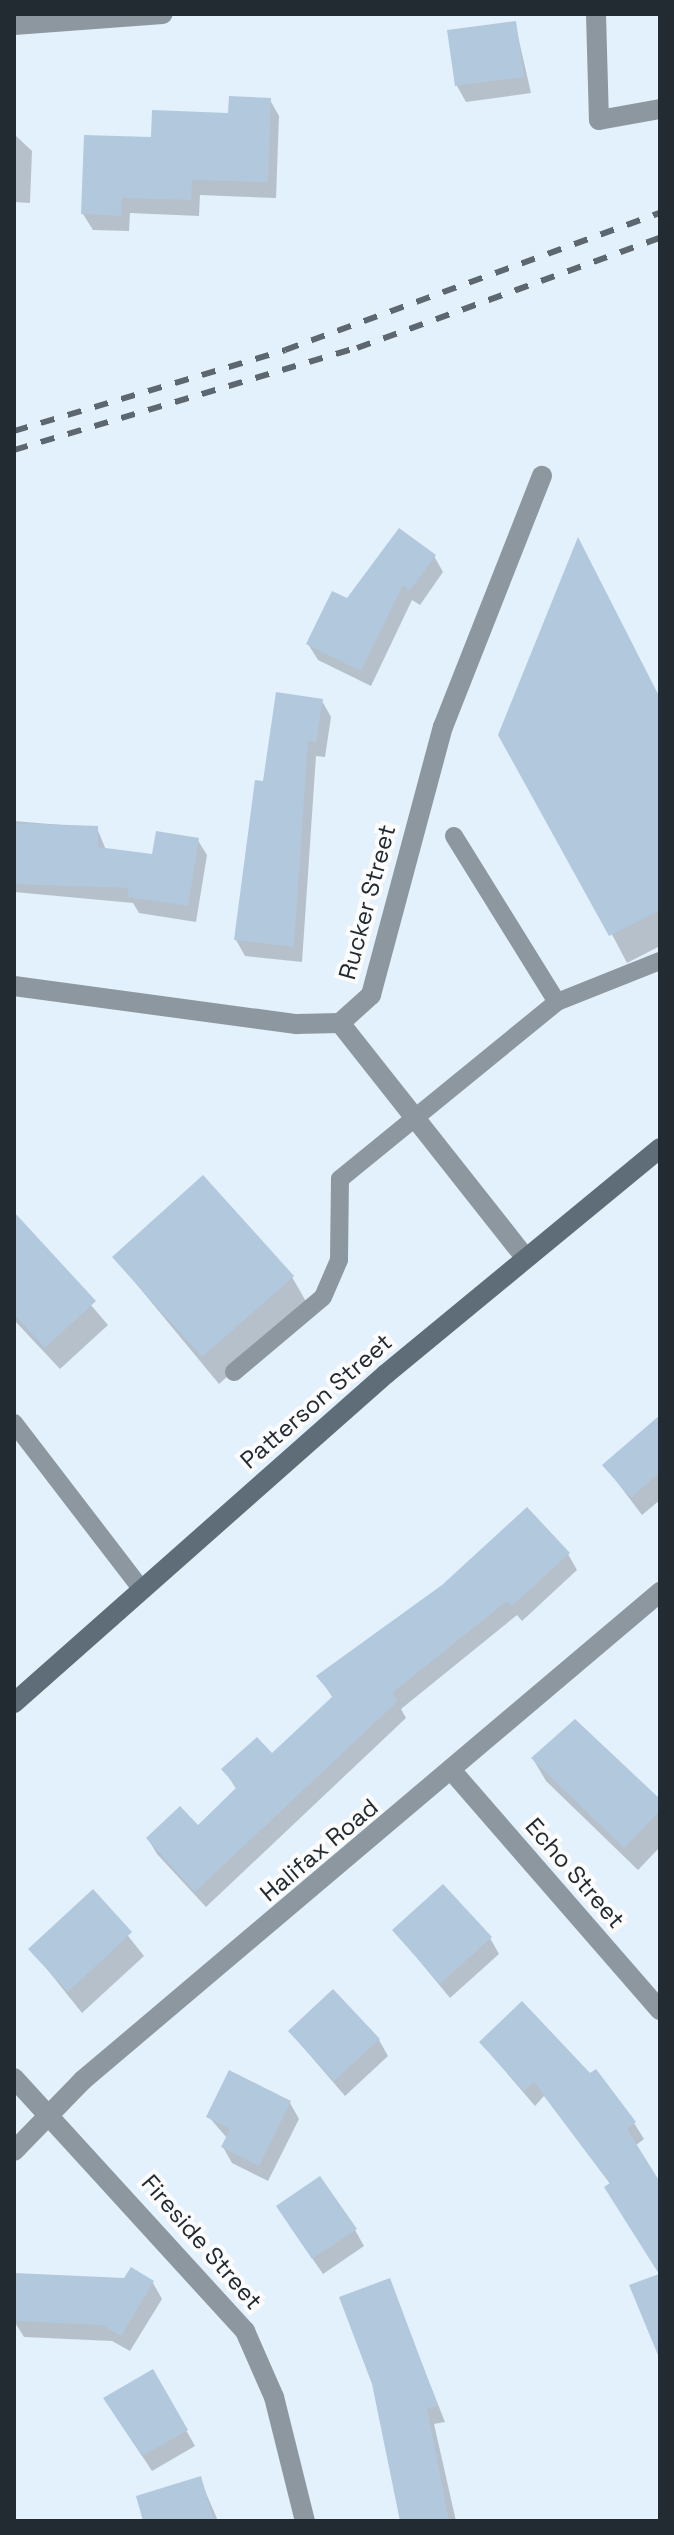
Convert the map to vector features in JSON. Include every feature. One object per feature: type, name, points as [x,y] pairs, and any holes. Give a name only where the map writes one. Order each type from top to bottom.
[{"type":"main road","name":"Patterson Street","points":[[14,1703],[525,1257],[660,1148]]},
{"type":"street","points":[[15,21],[163,14]]},
{"type":"street","points":[[596,14],[599,120],[660,109]]},
{"type":"street","name":"Rucker Street","points":[[340,1023],[371,995],[443,727],[542,476]]},
{"type":"street","points":[[14,986],[296,1024],[340,1023],[525,1257]]},
{"type":"street","name":"Halifax Road","points":[[14,2151],[46,2118],[660,1592]]},
{"type":"street","name":"Echo Street","points":[[452,1771],[660,2010]]},
{"type":"street","name":"Fireside Street","points":[[14,2078],[46,2118],[131,2198],[245,2331],[274,2397],[305,2521]]},
{"type":"lane","points":[[454,836],[557,1002]]},
{"type":"lane","points":[[234,1372],[323,1297],[339,1260],[340,1179],[557,1002],[660,961]]},
{"type":"lane","points":[[14,1423],[142,1590]]},
{"type":"building","points":[[516,21],[524,77],[455,86],[447,30]]},
{"type":"building","points":[[229,96],[271,98],[268,182],[192,180],[191,200],[122,198],[121,216],[81,214],[84,135],[151,137],[152,110],[228,113]]},
{"type":"building","points":[[399,528],[436,555],[410,590],[403,585],[361,671],[306,644],[332,591],[347,598]]},
{"type":"building","points":[[578,537],[660,698],[660,910],[609,936],[498,735]]},
{"type":"building","points":[[276,692],[323,699],[316,742],[308,741],[294,947],[234,940],[255,780],[263,781]]},
{"type":"building","points":[[14,823],[98,826],[98,847],[152,854],[156,831],[199,838],[188,906],[127,897],[129,888],[14,884]]},
{"type":"building","points":[[203,1175],[294,1276],[202,1357],[112,1257]]},
{"type":"building","points":[[14,1212],[96,1301],[45,1348],[14,1314]]},
{"type":"building","points":[[660,1415],[660,1472],[631,1498],[602,1465]]},
{"type":"building","points":[[527,1507],[570,1553],[512,1606],[507,1601],[392,1693],[398,1701],[195,1892],[146,1838],[180,1806],[198,1825],[237,1787],[221,1769],[257,1737],[272,1753],[333,1696],[316,1676],[442,1585]]},
{"type":"building","points":[[575,1719],[660,1799],[660,1811],[624,1848],[531,1758]]},
{"type":"building","points":[[443,1884],[492,1937],[440,1984],[392,1930]]},
{"type":"building","points":[[93,1889],[132,1932],[68,1992],[28,1949]]},
{"type":"building","points":[[333,1989],[380,2039],[334,2081],[288,2031]]},
{"type":"building","points":[[522,2001],[590,2073],[596,2069],[636,2122],[627,2129],[660,2182],[660,2360],[629,2285],[659,2274],[604,2187],[610,2183],[534,2082],[524,2091],[479,2042]]},
{"type":"building","points":[[229,2070],[291,2101],[259,2166],[221,2147],[230,2129],[206,2117]]},
{"type":"building","points":[[320,2176],[357,2229],[312,2259],[276,2206]]},
{"type":"building","points":[[131,2267],[154,2281],[121,2336],[102,2325],[14,2321],[14,2273],[124,2278]]},
{"type":"building","points":[[390,2278],[438,2406],[427,2408],[449,2521],[400,2521],[372,2384],[339,2297]]},
{"type":"building","points":[[153,2369],[188,2430],[142,2456],[103,2398]]},
{"type":"building","points":[[201,2476],[214,2521],[143,2521],[136,2496]]},
{"type":"railway","points":[[14,431],[285,350],[660,213]]},
{"type":"railway","points":[[14,450],[357,348],[660,238]]}]
